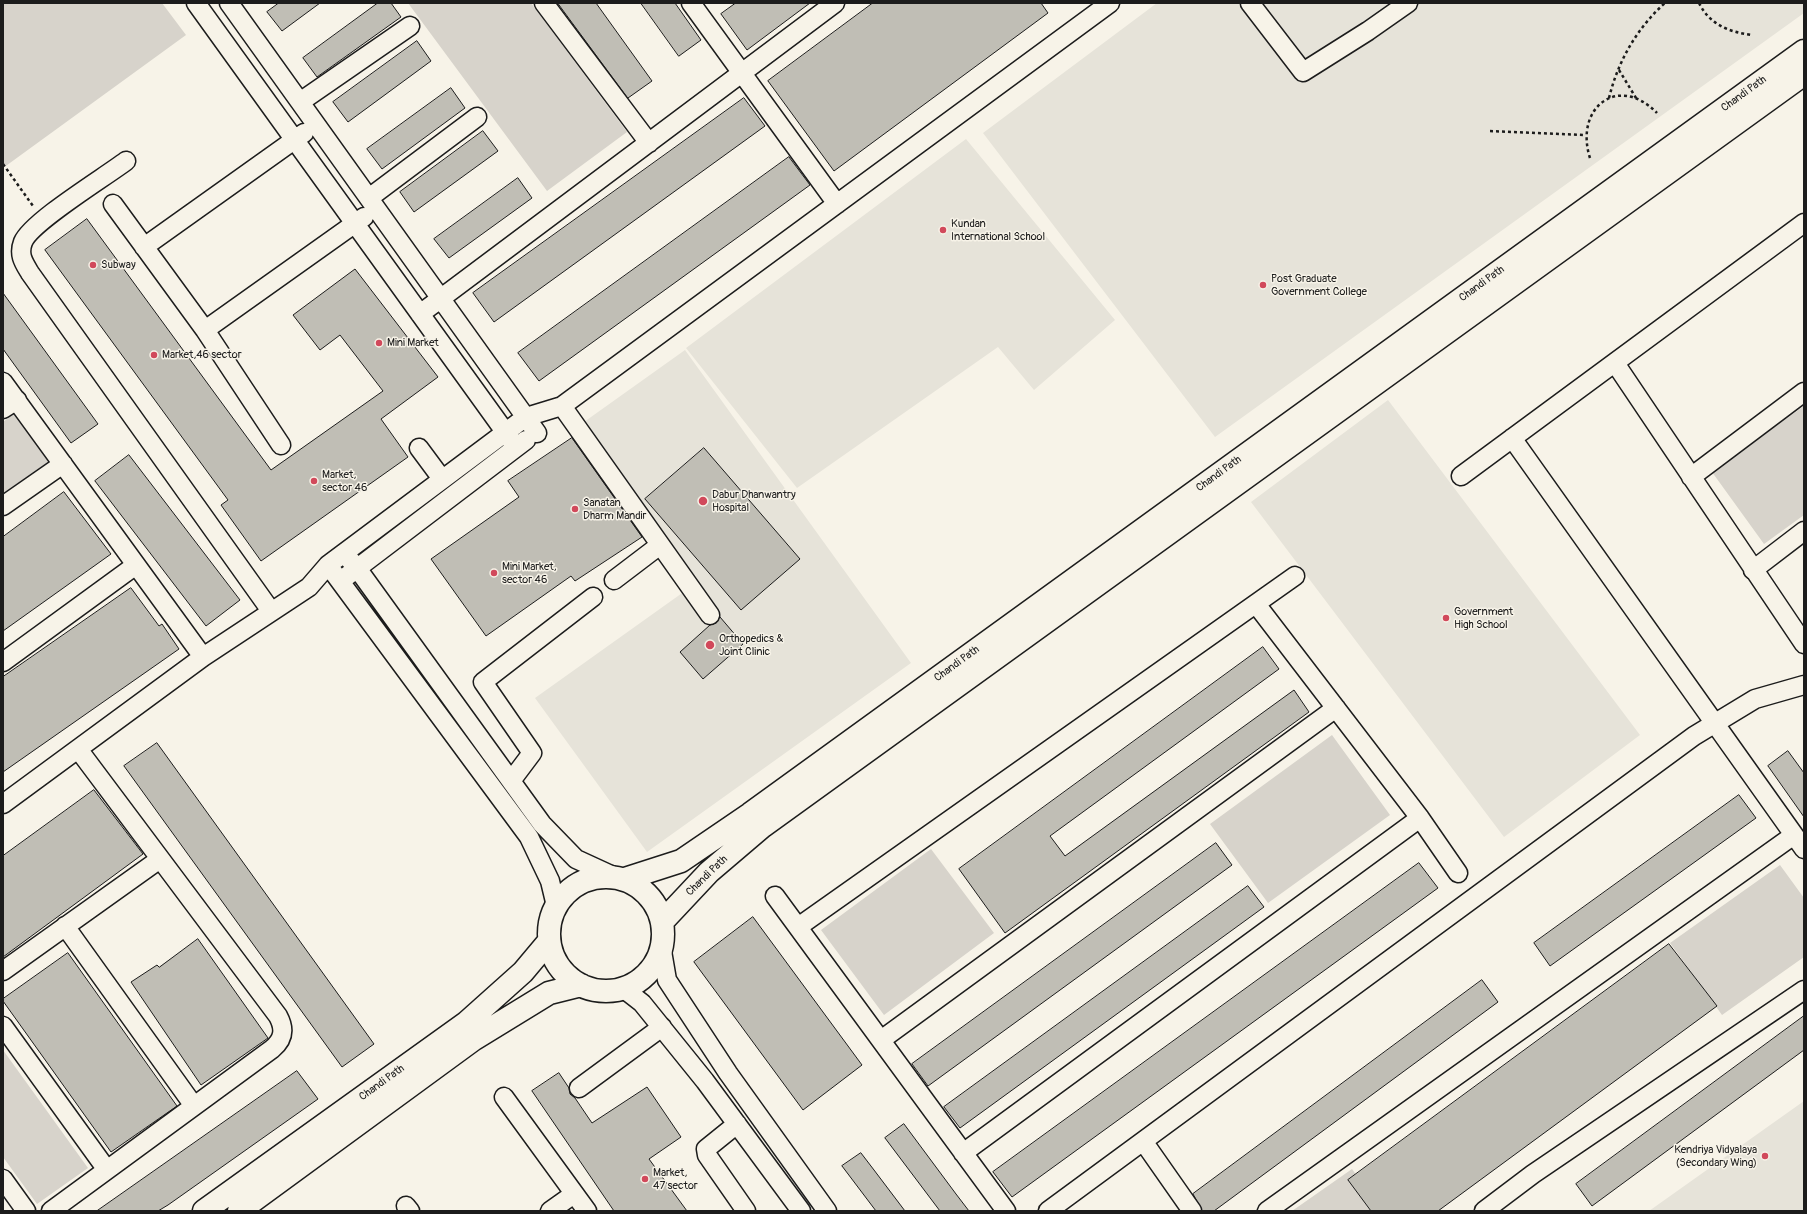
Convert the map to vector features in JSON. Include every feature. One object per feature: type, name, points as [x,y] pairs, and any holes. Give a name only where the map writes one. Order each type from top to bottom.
[{"type":"main road","name":"Chandi Path","points":[[619,878],[680,861],[750,814],[1804,51]]},
{"type":"main road","name":"Chandi Path","points":[[663,921],[709,872],[763,826],[1804,74]]},
{"type":"main road","points":[[591,878],[619,878],[637,885],[652,898],[663,921],[662,951],[656,964],[642,979],[624,988],[600,991],[581,985],[561,970],[552,953],[549,941],[549,927],[556,906],[570,889],[591,878]]},
{"type":"main road","name":"Chandi Path","points":[[204,1211],[466,1023],[523,972],[549,941]]},
{"type":"main road","name":"Chandi Path","points":[[239,1211],[474,1039],[549,993],[581,985]]},
{"type":"street","points":[[196,3],[516,447]]},
{"type":"street","points":[[544,3],[649,143]]},
{"type":"street","points":[[691,3],[836,204]]},
{"type":"street","points":[[420,314],[835,3]]},
{"type":"street","points":[[309,587],[341,581],[536,433],[556,408],[1110,3]]},
{"type":"street","points":[[1250,3],[1303,72],[1368,32],[1408,3]]},
{"type":"street","points":[[213,26],[235,5],[300,102],[536,433]]},
{"type":"street","points":[[300,102],[410,26]]},
{"type":"street","points":[[205,330],[355,224],[373,203],[477,117]]},
{"type":"street","points":[[144,247],[316,124]]},
{"type":"street","points":[[126,161],[36,225],[23,242],[20,258],[271,611]]},
{"type":"street","points":[[113,204],[205,330],[281,445]]},
{"type":"street","points":[[1461,476],[1804,223]]},
{"type":"street","points":[[1615,363],[1690,477],[1804,644]]},
{"type":"street","points":[[3,382],[10,404],[63,464],[203,657]]},
{"type":"street","points":[[1690,477],[1804,392]]},
{"type":"street","points":[[3,804],[203,657],[309,587],[328,565],[505,432],[526,417],[556,408]]},
{"type":"street","points":[[556,408],[660,545],[710,615]]},
{"type":"street","points":[[1267,1211],[1799,842],[1512,438]]},
{"type":"street","points":[[419,448],[442,479]]},
{"type":"street","points":[[3,506],[63,464]]},
{"type":"street","points":[[1753,570],[1804,531]]},
{"type":"street","points":[[614,580],[660,545]]},
{"type":"street","points":[[344,553],[357,568],[542,824],[576,860],[619,878]]},
{"type":"street","points":[[3,662],[136,565]]},
{"type":"street","points":[[328,565],[529,837],[550,881],[556,906]]},
{"type":"street","points":[[798,927],[1295,576]]},
{"type":"street","points":[[511,781],[532,753],[483,682],[593,597]]},
{"type":"street","points":[[1256,604],[1420,818],[1458,873]]},
{"type":"street","points":[[1048,1211],[1694,736],[1755,699],[1804,685]]},
{"type":"street","points":[[881,1040],[1336,708]]},
{"type":"street","points":[[51,1211],[280,1043],[283,1029],[278,1016],[78,749]]},
{"type":"street","points":[[963,1153],[1420,818]]},
{"type":"street","points":[[3,971],[160,859]]},
{"type":"street","points":[[775,896],[1006,1211]]},
{"type":"street","points":[[65,926],[194,1106]]},
{"type":"street","points":[[662,951],[667,980],[728,1073],[827,1211]]},
{"type":"street","points":[[624,988],[642,1003],[706,1081],[801,1211]]},
{"type":"street","points":[[1484,1211],[1533,1174],[1804,990]]},
{"type":"street","points":[[3,1026],[107,1170]]},
{"type":"street","points":[[579,1088],[662,1027]]},
{"type":"street","points":[[504,1097],[587,1211]]},
{"type":"street","points":[[737,1124],[706,1149],[707,1155],[746,1211]]},
{"type":"street","points":[[1143,1141],[1192,1211]]},
{"type":"street","points":[[3,1179],[26,1211]]},
{"type":"street","points":[[550,1211],[574,1194]]},
{"type":"path","points":[[1609,98],[1618,70],[1640,28],[1665,3]]},
{"type":"path","points":[[1699,3],[1703,11],[1719,27],[1752,35]]},
{"type":"path","points":[[1618,70],[1636,98]]},
{"type":"path","points":[[1590,158],[1585,135],[1592,112],[1609,98],[1623,94],[1636,98],[1650,106],[1657,113]]},
{"type":"path","points":[[1490,131],[1585,135]]},
{"type":"path","points":[[3,164],[43,220]]},
{"type":"shaded area","points":[[3,3],[162,3],[186,35],[3,168]]},
{"type":"shaded area","points":[[408,3],[531,3],[627,132],[547,191]]},
{"type":"shaded area","name":"Post Graduate Government College","points":[[1157,3],[1804,3],[1804,13],[1215,437],[983,133]]},
{"type":"shaded area","name":"Kundan International School","points":[[966,139],[1115,320],[1034,390],[998,347],[797,488],[686,348]]},
{"type":"shaded area","points":[[685,350],[911,663],[647,852],[535,698],[699,581],[584,422]]},
{"type":"shaded area","name":"Government High School","points":[[1388,400],[1640,735],[1504,837],[1251,502]]},
{"type":"shaded area","points":[[1804,406],[1804,515],[1764,544],[1712,472]]},
{"type":"shaded area","points":[[16,412],[52,461],[3,497],[3,422]]},
{"type":"shaded area","points":[[1332,735],[1390,815],[1268,903],[1210,824]]},
{"type":"shaded area","points":[[931,849],[994,933],[884,1015],[821,930]]},
{"type":"shaded area","points":[[1780,865],[1804,898],[1804,957],[1722,1015],[1670,943]]},
{"type":"shaded area","points":[[3,1050],[88,1168],[37,1204],[3,1157]]},
{"type":"shaded area","name":"Kendriya Vidyalaya (Secondary Wing)","points":[[1804,1101],[1804,1211],[1649,1211]]},
{"type":"shaded area","points":[[1352,1169],[1382,1211],[1292,1211]]},
{"type":"building","points":[[279,3],[320,3],[282,31],[267,12]]},
{"type":"building","points":[[378,3],[391,3],[401,17],[317,77],[303,58]]},
{"type":"building","points":[[558,3],[596,3],[652,81],[628,98]]},
{"type":"building","points":[[641,3],[675,3],[701,40],[679,56]]},
{"type":"building","points":[[736,3],[810,3],[747,50],[721,14]]},
{"type":"building","points":[[873,3],[1041,3],[1048,13],[834,171],[768,81]]},
{"type":"building","points":[[417,41],[431,61],[348,122],[333,102]]},
{"type":"building","points":[[451,88],[465,108],[382,169],[367,149]]},
{"type":"building","points":[[744,98],[765,126],[494,322],[473,293]]},
{"type":"building","points":[[483,131],[498,151],[414,212],[400,192]]},
{"type":"building","points":[[789,157],[810,185],[539,381],[518,353]]},
{"type":"building","points":[[518,178],[532,198],[449,258],[434,239]]},
{"type":"building","points":[[87,219],[271,470],[383,391],[340,335],[320,350],[293,315],[355,269],[438,377],[381,419],[408,457],[261,561],[221,505],[228,500],[45,250]]},
{"type":"building","points":[[3,293],[98,424],[71,443],[3,349]]},
{"type":"building","points":[[572,438],[642,537],[575,581],[571,576],[486,636],[431,559],[519,497],[508,481]]},
{"type":"building","points":[[704,448],[800,559],[741,610],[645,499]]},
{"type":"building","points":[[129,455],[240,600],[206,626],[95,481]]},
{"type":"building","points":[[64,492],[111,554],[3,631],[3,537]]},
{"type":"building","points":[[131,588],[159,626],[162,624],[179,649],[3,772],[3,677]]},
{"type":"building","points":[[720,617],[743,644],[703,679],[680,652],[710,625],[716,623]]},
{"type":"building","points":[[1263,647],[1279,669],[1050,836],[1065,856],[1294,690],[1309,712],[1005,933],[959,869]]},
{"type":"building","points":[[157,743],[374,1044],[342,1067],[124,766]]},
{"type":"building","points":[[1788,751],[1804,773],[1804,817],[1768,766]]},
{"type":"building","points":[[94,790],[143,854],[3,957],[3,856]]},
{"type":"building","points":[[1739,795],[1756,818],[1550,966],[1534,943]]},
{"type":"building","points":[[1216,843],[1232,865],[928,1086],[912,1064]]},
{"type":"building","points":[[1419,863],[1438,888],[1012,1197],[993,1172]]},
{"type":"building","points":[[1248,886],[1264,907],[960,1128],[944,1107]]},
{"type":"building","points":[[753,917],[862,1065],[803,1110],[694,962]]},
{"type":"building","points":[[198,939],[268,1038],[201,1085],[131,982],[157,965],[159,967]]},
{"type":"building","points":[[1669,944],[1717,1006],[1438,1211],[1371,1211],[1348,1180]]},
{"type":"building","points":[[68,953],[177,1106],[111,1152],[3,1001],[3,999]]},
{"type":"building","points":[[1482,980],[1498,1002],[1214,1211],[1202,1211],[1193,1194]]},
{"type":"building","points":[[1804,1016],[1804,1050],[1592,1206],[1576,1184]]},
{"type":"building","points":[[297,1071],[318,1099],[168,1205],[158,1211],[97,1211]]},
{"type":"building","points":[[559,1073],[569,1088],[570,1094],[575,1098],[592,1123],[647,1087],[681,1137],[649,1159],[687,1211],[614,1211],[532,1091]]},
{"type":"building","points":[[904,1124],[969,1211],[940,1211],[885,1138]]},
{"type":"building","points":[[861,1153],[905,1211],[876,1211],[842,1166]]},
{"type":"place","name":"Kundan International School","points":[[943,230]]},
{"type":"place","name":"Subway","points":[[93,265]]},
{"type":"place","name":"Post Graduate Government College","points":[[1263,285]]},
{"type":"place","name":"Mini Market","points":[[379,343]]},
{"type":"place","name":"Market,46 sector","points":[[154,355]]},
{"type":"place","name":"Market, sector 46","points":[[314,481]]},
{"type":"place","name":"Dabur Dhanwantry Hospital","points":[[703,501]]},
{"type":"place","name":"Sanatan Dharm Mandir","points":[[575,509]]},
{"type":"place","name":"Mini Market, sector 46","points":[[494,573]]},
{"type":"place","name":"Government High School","points":[[1446,618]]},
{"type":"place","name":"Orthopedics & Joint Clinic","points":[[710,645]]},
{"type":"place","name":"Kendriya Vidyalaya (Secondary Wing)","points":[[1765,1156]]},
{"type":"place","name":"Market, 47 sector","points":[[645,1179]]}]
